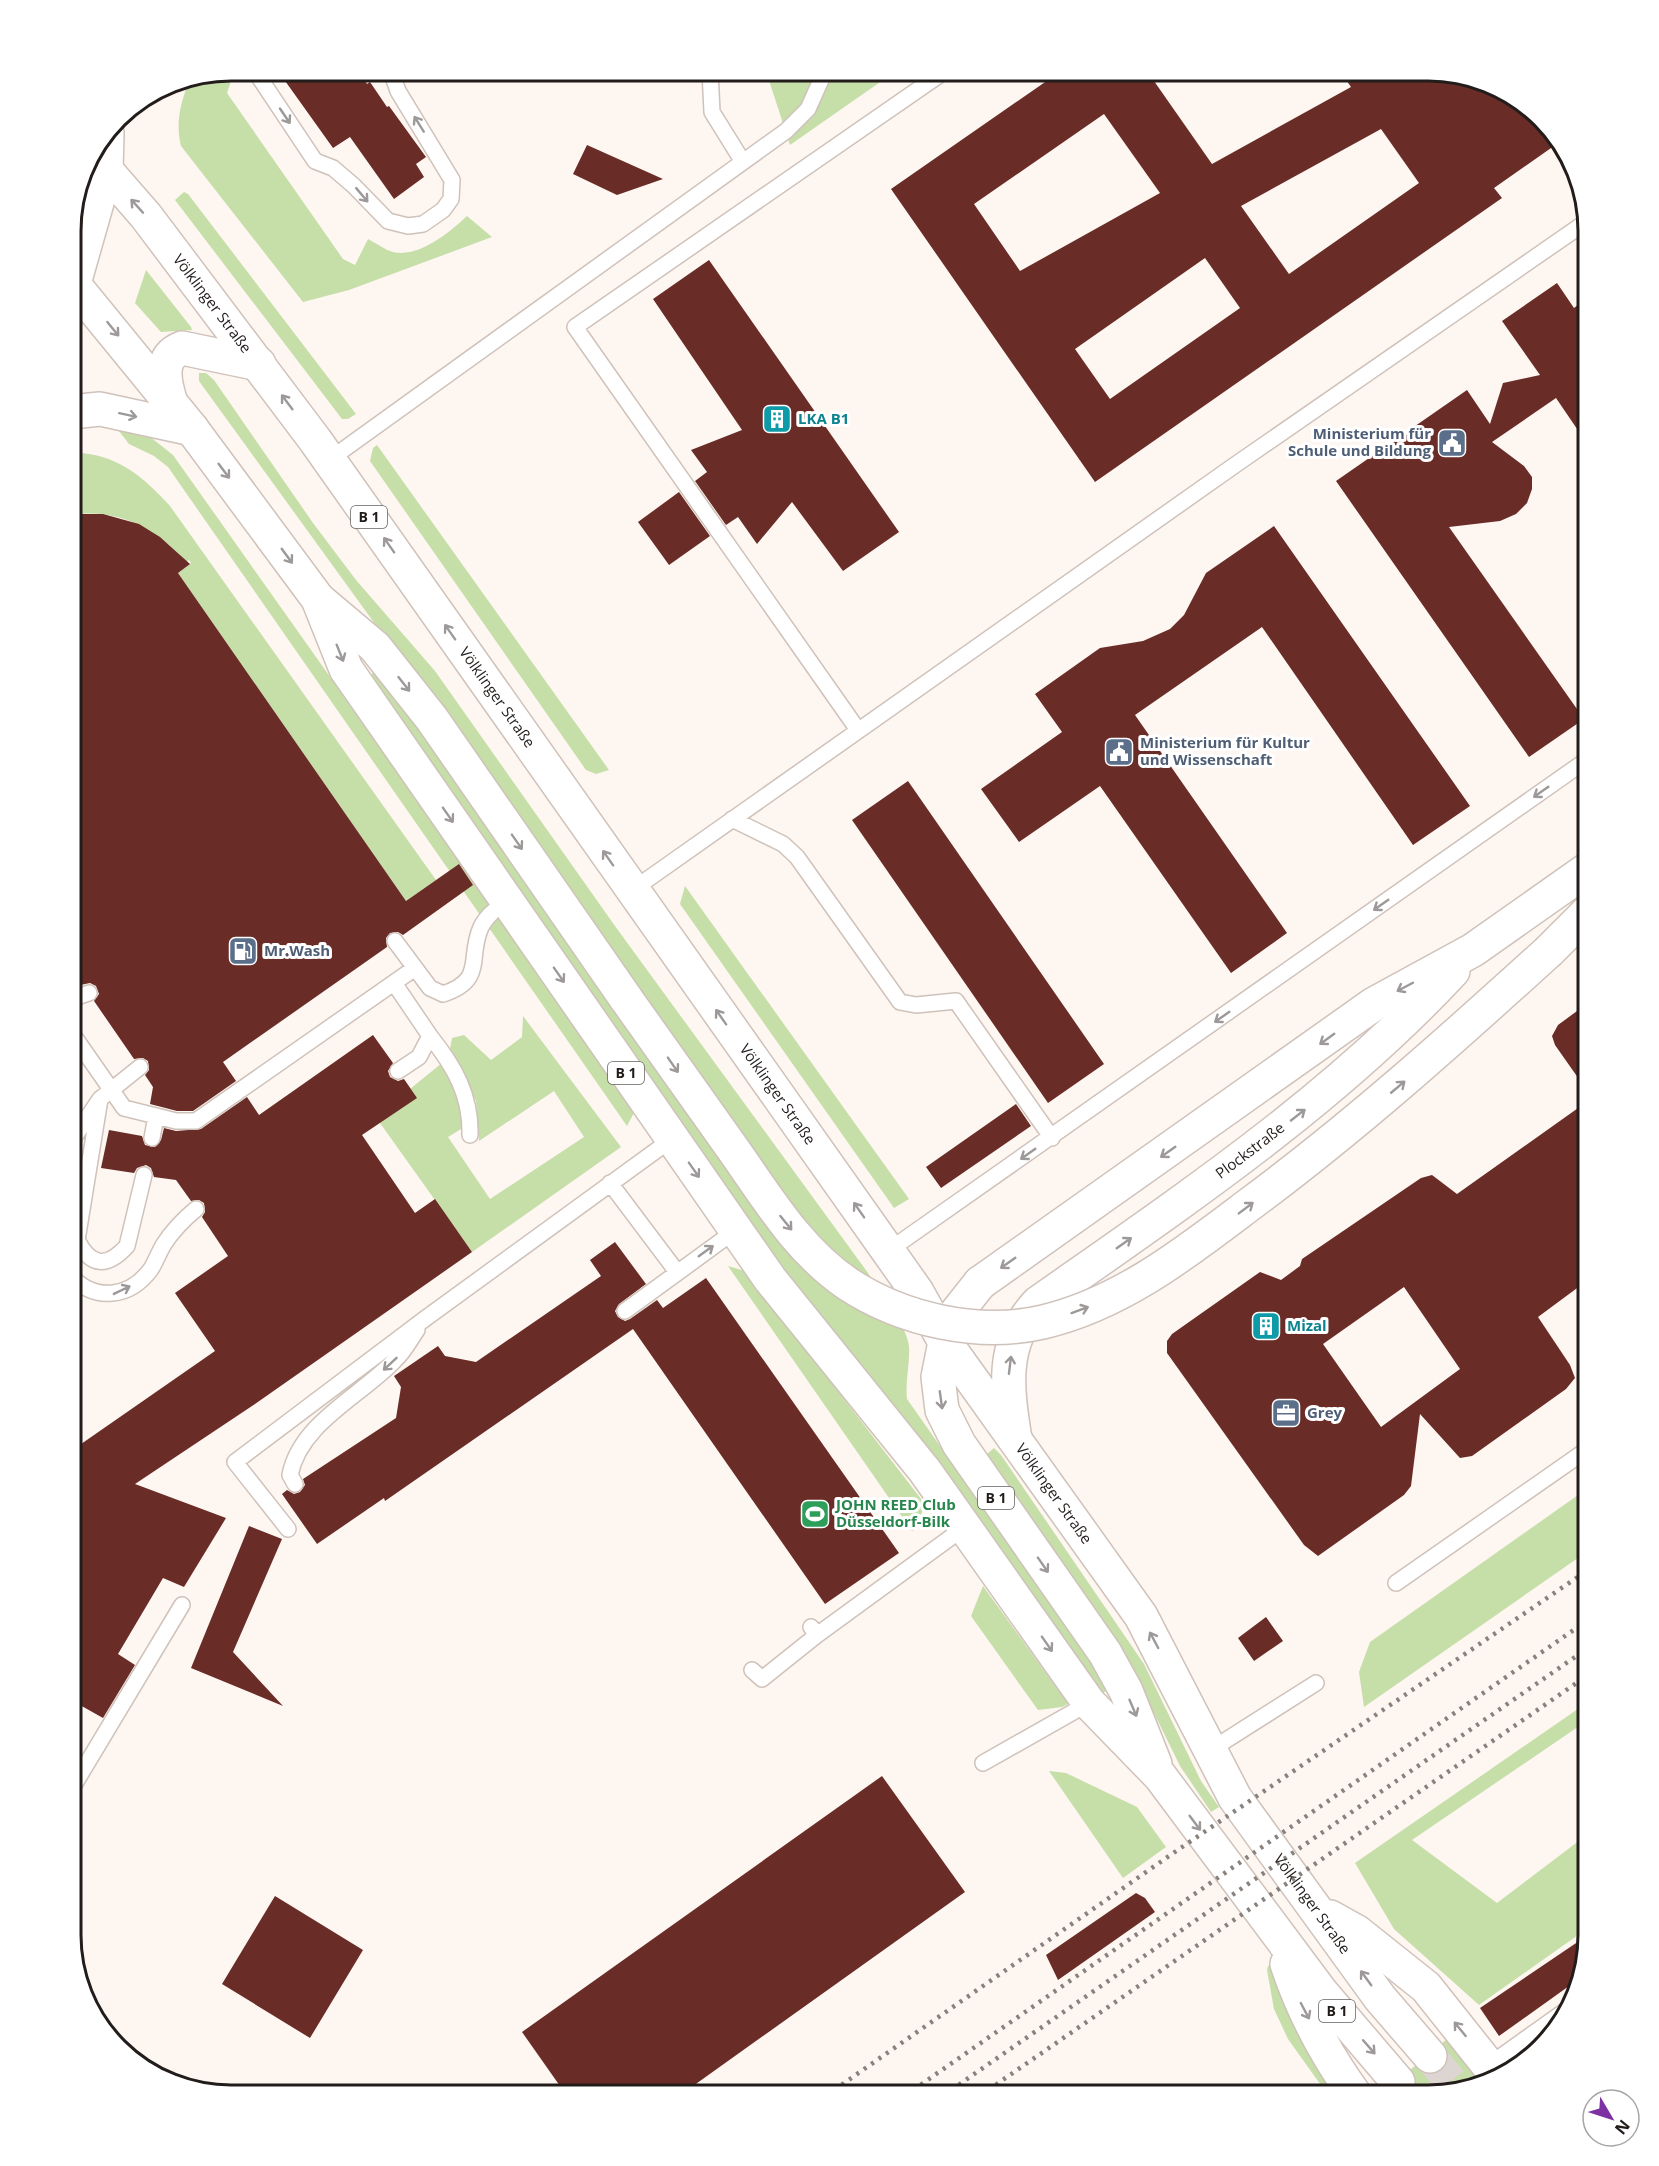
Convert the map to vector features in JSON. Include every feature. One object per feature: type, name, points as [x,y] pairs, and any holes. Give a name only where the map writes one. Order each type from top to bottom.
[{"type":"main road","points":[[81,246],[99,163]]},
{"type":"main road","name":"Völklinger Straße","points":[[99,163],[146,216],[329,460],[631,891],[917,1292],[945,1342],[1141,1616],[1235,1798],[1380,1998],[1430,2056]]},
{"type":"main road","name":"B 1","points":[[81,297],[170,400],[318,599],[346,669],[672,1139],[815,1338],[925,1471],[1089,1703],[1160,1776],[1278,1937],[1322,1993],[1398,2082]]},
{"type":"main road","points":[[170,400],[164,369],[168,358],[182,348],[259,364]]},
{"type":"main road","points":[[81,411],[100,409],[192,429]]},
{"type":"main road","points":[[318,599],[375,647],[432,719],[778,1214],[811,1253],[847,1283],[883,1303],[921,1317],[961,1325],[1003,1327],[1042,1322],[1084,1310],[1134,1286],[1200,1242],[1307,1162],[1414,1073],[1578,922]]},
{"type":"main road","name":"Plockstraße","points":[[980,1283],[1374,1004],[1473,950],[1578,875]]},
{"type":"main road","name":"Plockstraße","points":[[1015,1439],[1007,1394],[1009,1362],[1016,1333],[1024,1318],[1038,1303],[1230,1168],[1326,1092],[1408,1020],[1473,950]]},
{"type":"main road","points":[[917,1292],[943,1291],[980,1283]]},
{"type":"main road","name":"B 1","points":[[980,1283],[957,1311],[945,1342],[938,1377],[942,1410],[959,1444],[1105,1653],[1126,1691],[1160,1776]]},
{"type":"main road","points":[[1316,1909],[1357,1932],[1426,1988],[1492,2070]]},
{"type":"main road","points":[[1278,1937],[1299,2000],[1335,2067],[1347,2085]]},
{"type":"lane","points":[[262,81],[315,161],[333,168],[387,221],[408,226],[423,224],[443,210],[451,199],[452,180],[398,91],[395,81]]},
{"type":"lane","points":[[710,81],[712,112],[743,162]]},
{"type":"lane","points":[[329,460],[786,131],[808,109],[821,81]]},
{"type":"lane","points":[[858,730],[575,327],[931,81]]},
{"type":"lane","points":[[631,891],[1578,228]]},
{"type":"lane","points":[[888,1251],[1052,1138],[1578,766]]},
{"type":"lane","points":[[732,819],[783,844],[797,857],[900,1002],[916,1005],[956,1001],[1052,1138]]},
{"type":"lane","points":[[395,941],[430,988],[443,994],[458,989],[471,978],[480,930],[489,914],[507,901]]},
{"type":"lane","points":[[81,1051],[105,1095],[124,1108],[176,1121],[196,1121],[415,968]]},
{"type":"lane","points":[[394,983],[458,1076],[466,1099],[470,1135]]},
{"type":"lane","points":[[81,996],[89,993]]},
{"type":"lane","points":[[398,1071],[419,1057],[430,1036]]},
{"type":"lane","points":[[81,1128],[105,1095],[140,1067]]},
{"type":"lane","points":[[81,1211],[90,1146],[105,1095]]},
{"type":"lane","points":[[152,1138],[156,1116]]},
{"type":"lane","points":[[288,1529],[235,1462],[426,1318],[672,1139]]},
{"type":"lane","points":[[81,1248],[84,1254],[95,1261],[106,1262],[119,1255],[127,1246],[144,1175]]},
{"type":"lane","points":[[610,1183],[677,1272]]},
{"type":"lane","points":[[81,1283],[94,1293],[111,1295],[126,1290],[150,1270],[168,1238],[196,1209]]},
{"type":"lane","points":[[625,1311],[736,1230]]},
{"type":"lane","points":[[295,1484],[290,1475],[297,1451],[327,1419],[396,1360],[426,1318]]},
{"type":"lane","points":[[1396,1583],[1578,1456]]},
{"type":"lane","points":[[752,1670],[762,1679],[814,1631],[965,1527]]},
{"type":"lane","points":[[81,1772],[182,1605]]},
{"type":"lane","points":[[1209,1751],[1316,1683]]},
{"type":"lane","points":[[983,1764],[1089,1703]]},
{"type":"lane","points":[[1492,2070],[1548,2025]]},
{"type":"green space","points":[[231,81],[227,93],[343,259],[355,265],[368,239],[393,252],[413,251],[443,236],[467,216],[492,237],[349,290],[303,302],[181,146],[179,128],[187,88],[211,82]]},
{"type":"green space","points":[[769,81],[882,81],[790,145]]},
{"type":"green space","points":[[184,192],[188,194],[356,414],[348,419],[342,419],[175,200]]},
{"type":"green space","points":[[146,270],[192,330],[161,332],[135,303]]},
{"type":"green space","points":[[199,373],[206,373],[214,380],[313,523],[356,580],[435,671],[615,926],[868,1273],[904,1330],[907,1339],[909,1353],[907,1399],[1099,1672],[1107,1690],[1102,1694],[952,1479],[802,1301],[376,686],[371,675],[375,671],[383,674],[730,1161],[750,1144],[440,706],[383,635],[199,381]]},
{"type":"green space","points":[[112,422],[144,432],[173,455],[636,1109],[627,1126],[168,467],[154,456],[129,444]]},
{"type":"green space","points":[[377,445],[609,770],[596,774],[586,770],[370,461],[373,448]]},
{"type":"green space","points":[[81,453],[109,459],[131,470],[151,486],[170,506],[436,880],[406,901],[178,573],[191,563],[189,560],[186,562],[162,539],[135,523],[104,515],[81,514]]},
{"type":"green space","points":[[685,886],[909,1199],[894,1208],[680,904]]},
{"type":"green space","points":[[523,1016],[621,1147],[472,1252],[380,1123],[410,1089],[442,1063],[452,1074],[465,1123],[461,1129],[448,1137],[490,1199],[584,1137],[554,1091],[479,1141],[476,1101],[450,1049],[452,1038],[464,1035],[491,1060],[522,1037]]},
{"type":"green space","points":[[728,1266],[745,1271],[925,1504],[916,1529],[912,1531]]},
{"type":"green space","points":[[994,1448],[1144,1664],[1201,1781],[1219,1807],[1211,1812],[1180,1766],[1122,1648],[987,1454]]},
{"type":"green space","points":[[1578,1495],[1578,1558],[1364,1707],[1359,1672],[1370,1642]]},
{"type":"green space","points":[[983,1586],[1068,1704],[1038,1710],[971,1616]]},
{"type":"green space","points":[[1578,1709],[1578,1727],[1412,1840],[1497,1903],[1578,1842],[1578,1935],[1479,2005],[1394,1929],[1355,1863]]},
{"type":"green space","points":[[1049,1771],[1066,1773],[1137,1807],[1166,1847],[1123,1878]]},
{"type":"green space","points":[[1273,1965],[1336,2085],[1321,2085],[1288,2039],[1274,2009],[1268,1966]]},
{"type":"green space","points":[[1447,2039],[1477,2077],[1438,2085],[1392,2085]]},
{"type":"building","points":[[285,81],[365,81],[367,84],[370,82],[426,157],[416,164],[424,177],[394,199],[350,137],[333,148]]},
{"type":"building","points":[[1047,81],[1154,81],[1212,164],[1351,87],[1347,81],[1438,81],[1467,86],[1503,101],[1527,118],[1541,132],[1552,147],[1494,188],[1502,198],[1095,482],[891,189]],"holes":[[[1104,114],[1160,193],[1020,271],[974,204]],[[1381,129],[1419,183],[1289,274],[1241,206]],[[1205,258],[1240,308],[1110,399],[1075,349]]]},
{"type":"building","points":[[587,145],[663,179],[617,195],[573,174]]},
{"type":"building","name":"LKA B1","points":[[709,260],[899,532],[843,571],[792,502],[757,544],[738,517],[726,525],[695,481],[707,472],[691,450],[742,430],[653,299]]},
{"type":"building","points":[[1557,283],[1574,308],[1578,305],[1578,430],[1556,398],[1492,442],[1524,466],[1532,477],[1532,489],[1527,503],[1516,514],[1500,521],[1449,527],[1578,710],[1578,723],[1529,757],[1336,481],[1467,390],[1490,424],[1503,383],[1540,375],[1502,321]]},
{"type":"building","points":[[679,492],[710,536],[669,565],[638,522]]},
{"type":"building","points":[[81,514],[103,514],[139,524],[160,537],[190,564],[178,573],[406,901],[459,864],[473,885],[403,935],[398,932],[390,933],[386,938],[387,947],[223,1062],[236,1081],[193,1111],[177,1111],[150,1104],[153,1087],[145,1075],[149,1070],[148,1061],[143,1058],[134,1059],[94,1001],[99,994],[96,986],[90,983],[81,985]]},
{"type":"building","points":[[1274,526],[1470,806],[1413,845],[1262,627],[1135,715],[1287,933],[1231,973],[1100,786],[1019,842],[981,789],[1062,732],[1035,694],[1100,648],[1143,641],[1170,629],[1184,615],[1206,573]]},
{"type":"building","points":[[908,781],[1104,1064],[1048,1103],[852,820]]},
{"type":"building","points":[[1578,1010],[1578,1078],[1555,1045],[1552,1036],[1558,1025]]},
{"type":"building","points":[[373,1035],[393,1063],[388,1071],[390,1077],[398,1081],[404,1079],[417,1098],[362,1135],[415,1213],[435,1199],[472,1252],[255,1404],[135,1484],[226,1518],[184,1587],[163,1578],[118,1654],[135,1665],[103,1718],[81,1706],[81,1444],[215,1351],[175,1293],[228,1256],[202,1217],[205,1212],[204,1203],[199,1200],[191,1201],[176,1180],[154,1177],[151,1168],[146,1165],[137,1168],[134,1173],[101,1168],[109,1130],[142,1136],[145,1145],[155,1147],[161,1140],[164,1128],[176,1131],[201,1129],[247,1097],[259,1115]]},
{"type":"building","points":[[1016,1104],[1031,1126],[941,1188],[926,1167]]},
{"type":"building","name":"Mizal","points":[[1578,1108],[1578,1287],[1538,1317],[1570,1365],[1575,1378],[1566,1389],[1472,1456],[1460,1458],[1420,1414],[1411,1486],[1404,1495],[1318,1556],[1304,1545],[1167,1353],[1167,1341],[1172,1334],[1260,1272],[1281,1280],[1300,1266],[1302,1259],[1421,1178],[1432,1175],[1457,1194]],"holes":[[[1404,1287],[1460,1369],[1381,1427],[1323,1344]]]},
{"type":"building","points":[[615,1242],[646,1284],[619,1304],[615,1311],[618,1317],[625,1321],[630,1319],[657,1300],[663,1308],[706,1278],[899,1553],[825,1604],[633,1329],[385,1501],[384,1498],[317,1544],[282,1494],[287,1490],[294,1494],[300,1492],[305,1485],[303,1479],[396,1418],[401,1387],[394,1376],[438,1346],[445,1356],[476,1362],[601,1276],[590,1260]]},
{"type":"building","points":[[249,1526],[282,1539],[233,1652],[283,1706],[191,1668]]},
{"type":"building","points":[[1266,1617],[1283,1641],[1254,1661],[1238,1638]]},
{"type":"building","points":[[882,1776],[965,1892],[694,2085],[559,2085],[522,2032]]},
{"type":"building","points":[[1136,1893],[1145,1898],[1155,1912],[1058,1980],[1046,1955]]},
{"type":"building","points":[[275,1896],[363,1950],[310,2038],[222,1984]]},
{"type":"building","points":[[1578,1942],[1569,1986],[1499,2036],[1480,2008]]},
{"type":"tunnel","points":[[1430,2056],[1452,2083]]},
{"type":"railway","points":[[841,2085],[1169,1856],[1578,1577]]},
{"type":"railway","points":[[920,2085],[1578,1627]]},
{"type":"railway","points":[[958,2085],[1578,1655]]},
{"type":"railway","points":[[995,2085],[1578,1682]]},
{"type":"place","name":"LKA B1","points":[[777,419]]},
{"type":"place","name":"Ministerium für Schule und Bildung","points":[[1452,443]]},
{"type":"place","name":"Ministerium für Kultur und Wissenschaft","points":[[1119,752]]},
{"type":"place","name":"Mr.Wash","points":[[243,951]]},
{"type":"place","name":"Mizal","points":[[1266,1326]]},
{"type":"place","name":"Grey","points":[[1286,1413]]},
{"type":"place","name":"JOHN REED Club Düsseldorf-Bilk","points":[[815,1514]]}]
